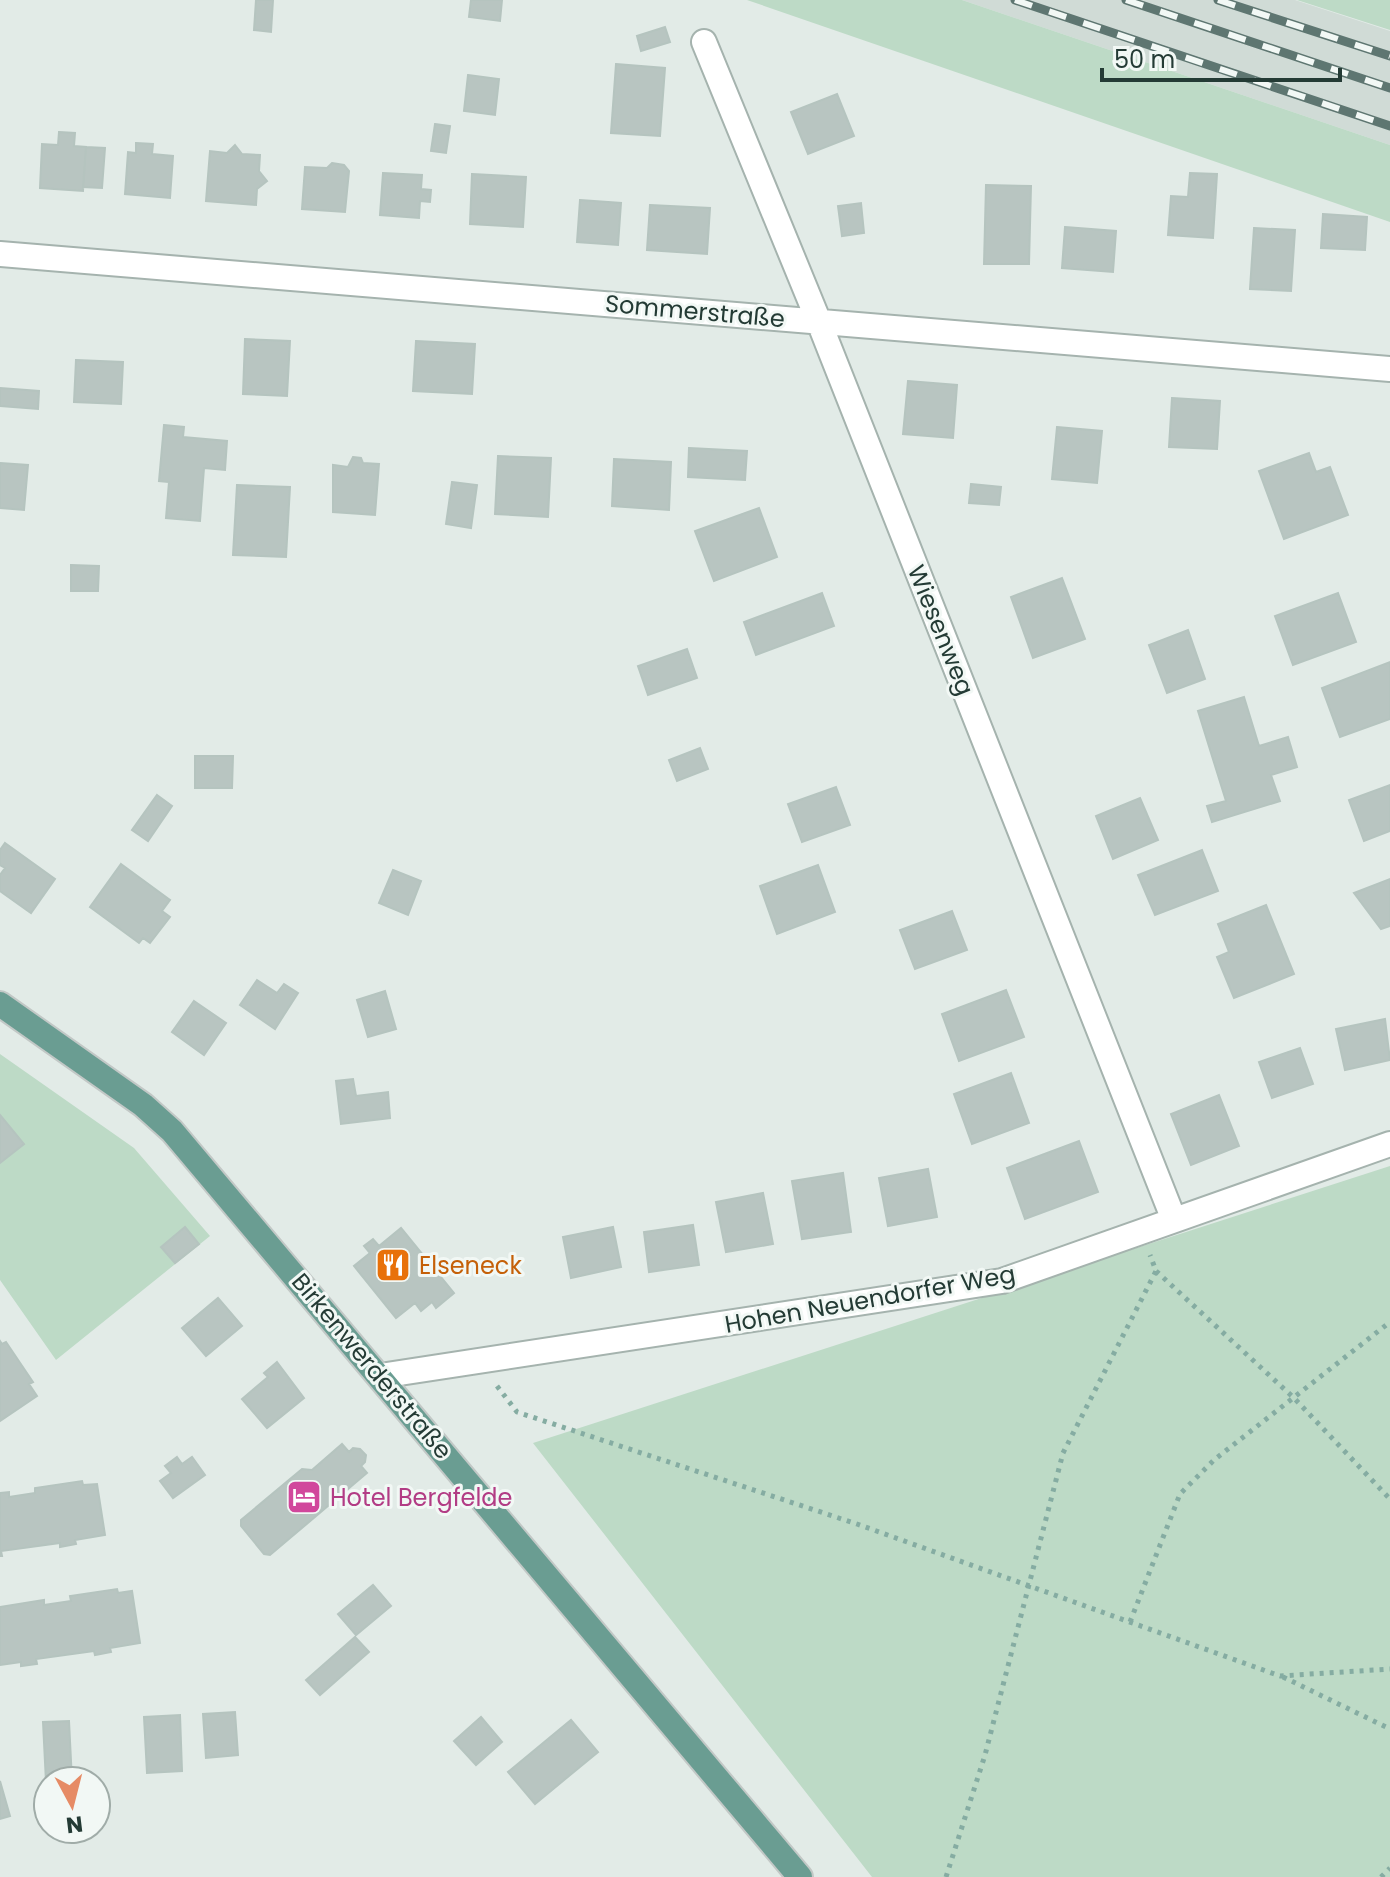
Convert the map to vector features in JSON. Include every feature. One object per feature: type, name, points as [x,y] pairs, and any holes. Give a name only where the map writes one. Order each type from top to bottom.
[{"type":"main road","name":"Birkenwerderstraße","points":[[0,1004],[143,1105],[172,1131],[800,1877]]},
{"type":"street","name":"Wiesenweg","points":[[704,42],[819,322],[1174,1220]]},
{"type":"street","name":"Sommerstraße","points":[[0,254],[1390,369]]},
{"type":"street","name":"Hohen Neuendorfer Weg","points":[[380,1376],[1002,1281],[1390,1144]]},
{"type":"path","points":[[1141,1232],[1156,1271],[1294,1398],[1390,1499]]},
{"type":"path","points":[[946,1877],[985,1755],[1063,1453],[1156,1271]]},
{"type":"path","points":[[1130,1622],[1180,1494],[1214,1460],[1390,1322]]},
{"type":"path","points":[[478,1362],[517,1412],[842,1519],[1280,1676],[1390,1729]]},
{"type":"path","points":[[1280,1676],[1390,1669]]},
{"type":"path","points":[[1381,1877],[1390,1868]]},
{"type":"shaded area","points":[[962,0],[1295,0],[1390,31],[1390,145]]},
{"type":"green space","points":[[747,0],[962,0],[1390,145],[1390,222]]},
{"type":"green space","points":[[1297,0],[1390,0],[1390,30]]},
{"type":"green space","points":[[0,1054],[134,1148],[210,1236],[56,1360],[0,1280]]},
{"type":"green space","points":[[1390,1166],[1390,1877],[872,1877],[533,1443]]},
{"type":"building","points":[[256,0],[273,0],[271,32],[254,30]]},
{"type":"building","points":[[471,0],[502,0],[500,21],[469,17]]},
{"type":"building","points":[[665,27],[670,42],[641,51],[637,36]]},
{"type":"building","points":[[616,64],[665,68],[660,136],[611,133]]},
{"type":"building","points":[[468,75],[499,79],[495,115],[464,111]]},
{"type":"building","points":[[837,94],[854,136],[808,154],[791,112]]},
{"type":"building","points":[[435,124],[450,126],[446,153],[431,151]]},
{"type":"building","points":[[59,132],[75,133],[74,146],[86,147],[83,191],[40,188],[42,144],[58,145]]},
{"type":"building","points":[[136,143],[153,144],[152,154],[173,156],[170,198],[125,194],[128,152],[136,153]]},
{"type":"building","points":[[235,145],[242,154],[260,155],[259,171],[267,181],[257,189],[256,205],[206,201],[210,151],[227,153]]},
{"type":"building","points":[[86,147],[105,148],[102,188],[83,187]]},
{"type":"building","points":[[332,163],[344,165],[349,171],[345,212],[302,209],[305,167],[327,168]]},
{"type":"building","points":[[383,173],[422,175],[421,189],[431,190],[430,202],[420,201],[419,218],[380,215]]},
{"type":"building","points":[[1190,173],[1217,174],[1213,238],[1168,235],[1171,196],[1188,197]]},
{"type":"building","points":[[472,174],[526,177],[523,227],[470,224]]},
{"type":"building","points":[[986,185],[1031,186],[1029,264],[984,264]]},
{"type":"building","points":[[580,200],[621,203],[618,245],[577,242]]},
{"type":"building","points":[[861,203],[864,233],[842,236],[838,206]]},
{"type":"building","points":[[650,205],[710,208],[707,254],[647,250]]},
{"type":"building","points":[[1323,214],[1367,217],[1365,250],[1321,248]]},
{"type":"building","points":[[1065,227],[1116,231],[1113,272],[1062,268]]},
{"type":"building","points":[[1254,228],[1295,230],[1291,291],[1250,289]]},
{"type":"building","points":[[245,339],[290,341],[287,396],[243,394]]},
{"type":"building","points":[[416,341],[475,344],[472,394],[413,391]]},
{"type":"building","points":[[76,360],[123,362],[121,404],[74,402]]},
{"type":"building","points":[[908,381],[957,385],[953,438],[903,434]]},
{"type":"building","points":[[0,388],[39,391],[38,409],[0,406]]},
{"type":"building","points":[[1172,398],[1220,401],[1217,449],[1169,447]]},
{"type":"building","points":[[164,425],[184,427],[183,437],[227,441],[225,470],[204,468],[200,521],[166,518],[169,482],[159,481]]},
{"type":"building","points":[[1057,427],[1102,431],[1097,483],[1052,479]]},
{"type":"building","points":[[689,448],[747,451],[745,480],[688,477]]},
{"type":"building","points":[[1309,453],[1316,472],[1330,467],[1348,515],[1284,539],[1259,471]]},
{"type":"building","points":[[498,456],[551,458],[548,517],[495,514]]},
{"type":"building","points":[[353,457],[361,458],[363,463],[379,464],[375,515],[333,512],[333,465],[348,467]]},
{"type":"building","points":[[614,459],[671,462],[669,510],[612,506]]},
{"type":"building","points":[[0,463],[28,465],[24,510],[0,508]]},
{"type":"building","points":[[452,482],[477,485],[471,528],[446,524]]},
{"type":"building","points":[[971,484],[1001,487],[999,505],[969,503]]},
{"type":"building","points":[[237,485],[290,487],[286,557],[233,555]]},
{"type":"building","points":[[759,508],[777,557],[714,581],[695,531]]},
{"type":"building","points":[[71,565],[99,566],[98,591],[71,591]]},
{"type":"building","points":[[1062,578],[1085,639],[1033,658],[1011,597]]},
{"type":"building","points":[[822,593],[834,626],[756,655],[744,622]]},
{"type":"building","points":[[1338,593],[1356,642],[1293,665],[1275,616]]},
{"type":"building","points":[[1188,630],[1205,679],[1167,693],[1149,645]]},
{"type":"building","points":[[687,649],[697,678],[648,695],[638,666]]},
{"type":"building","points":[[1390,662],[1390,719],[1340,737],[1322,688]]},
{"type":"building","points":[[1244,697],[1259,746],[1288,737],[1297,767],[1271,775],[1280,801],[1212,822],[1207,806],[1226,801],[1198,711]]},
{"type":"building","points":[[700,748],[708,769],[677,781],[669,760]]},
{"type":"building","points":[[195,756],[233,756],[232,788],[195,788]]},
{"type":"building","points":[[1390,785],[1390,831],[1364,841],[1349,800]]},
{"type":"building","points":[[836,787],[850,825],[802,842],[788,804]]},
{"type":"building","points":[[157,795],[172,806],[148,841],[132,830]]},
{"type":"building","points":[[1140,798],[1158,840],[1113,859],[1096,816]]},
{"type":"building","points":[[5,843],[55,879],[31,913],[0,891],[0,875],[5,868],[0,865],[0,850]]},
{"type":"building","points":[[1202,850],[1218,891],[1155,915],[1138,875]]},
{"type":"building","points":[[121,864],[170,900],[162,911],[170,917],[150,943],[143,938],[139,943],[90,907]]},
{"type":"building","points":[[818,865],[835,912],[777,934],[760,886]]},
{"type":"building","points":[[393,870],[421,881],[408,915],[379,903]]},
{"type":"building","points":[[1390,879],[1390,926],[1381,929],[1354,893]]},
{"type":"building","points":[[1266,905],[1294,974],[1234,998],[1217,957],[1229,952],[1218,924]]},
{"type":"building","points":[[952,911],[967,950],[915,969],[900,930]]},
{"type":"building","points":[[257,980],[277,993],[284,984],[298,993],[275,1029],[240,1005]]},
{"type":"building","points":[[1006,990],[1024,1037],[959,1061],[942,1014]]},
{"type":"building","points":[[385,991],[396,1029],[368,1037],[357,1000]]},
{"type":"building","points":[[194,1001],[226,1023],[204,1055],[172,1032]]},
{"type":"building","points":[[1385,1019],[1390,1060],[1345,1070],[1336,1029]]},
{"type":"building","points":[[1300,1048],[1313,1084],[1272,1098],[1259,1062]]},
{"type":"building","points":[[1011,1073],[1029,1123],[972,1144],[954,1094]]},
{"type":"building","points":[[353,1079],[356,1096],[388,1092],[390,1118],[341,1124],[336,1081]]},
{"type":"building","points":[[1219,1095],[1239,1146],[1191,1165],[1171,1114]]},
{"type":"building","points":[[0,1115],[24,1144],[0,1163]]},
{"type":"building","points":[[1079,1141],[1098,1192],[1025,1219],[1007,1168]]},
{"type":"building","points":[[928,1169],[937,1217],[888,1226],[879,1178]]},
{"type":"building","points":[[843,1173],[851,1232],[802,1239],[792,1181]]},
{"type":"building","points":[[763,1193],[773,1244],[726,1252],[716,1202]]},
{"type":"building","points":[[693,1225],[699,1265],[649,1272],[644,1232]]},
{"type":"building","points":[[185,1227],[199,1244],[175,1263],[161,1247]]},
{"type":"building","points":[[613,1227],[621,1267],[571,1278],[563,1237]]},
{"type":"building","points":[[401,1228],[454,1293],[436,1308],[432,1302],[421,1311],[415,1303],[396,1318],[354,1266],[370,1253],[364,1246],[373,1239],[379,1246]]},
{"type":"building","points":[[218,1298],[242,1326],[206,1356],[182,1328]]},
{"type":"building","points":[[0,1341],[2,1344],[6,1342],[33,1382],[29,1384],[37,1396],[0,1421]]},
{"type":"building","points":[[277,1362],[304,1398],[267,1428],[242,1399],[268,1377],[264,1373]]},
{"type":"building","name":"Hotel Bergfelde","points":[[342,1444],[349,1452],[353,1448],[360,1449],[366,1455],[361,1466],[367,1473],[270,1555],[264,1554],[241,1526],[241,1520],[302,1469],[312,1470]]},
{"type":"building","points":[[177,1457],[182,1464],[192,1457],[205,1475],[173,1498],[160,1481],[171,1473],[165,1466]]},
{"type":"building","points":[[82,1481],[83,1485],[97,1484],[105,1535],[75,1540],[76,1544],[60,1547],[60,1543],[1,1551],[0,1556],[0,1493],[9,1492],[9,1497],[35,1493],[35,1488]]},
{"type":"building","points":[[373,1585],[391,1606],[356,1635],[338,1614]]},
{"type":"building","points":[[117,1589],[118,1593],[132,1591],[140,1643],[110,1648],[111,1652],[95,1655],[94,1651],[36,1659],[37,1664],[21,1666],[21,1662],[0,1665],[0,1607],[44,1600],[44,1605],[71,1601],[70,1596]]},
{"type":"building","points":[[355,1637],[369,1652],[320,1695],[306,1680]]},
{"type":"building","points":[[235,1712],[238,1755],[206,1758],[203,1714]]},
{"type":"building","points":[[180,1715],[182,1771],[147,1773],[144,1717]]},
{"type":"building","points":[[481,1717],[502,1742],[476,1765],[454,1741]]},
{"type":"building","points":[[571,1720],[598,1752],[535,1804],[508,1772]]},
{"type":"building","points":[[69,1721],[71,1765],[45,1765],[43,1722]]},
{"type":"building","points":[[0,1781],[10,1816],[0,1819]]},
{"type":"railway","points":[[1015,0],[1390,126]]},
{"type":"railway","points":[[1126,0],[1390,88]]},
{"type":"railway","points":[[1218,0],[1390,56]]},
{"type":"place","name":"Elseneck","points":[[393,1265]]},
{"type":"place","name":"Hotel Bergfelde","points":[[304,1497]]}]
